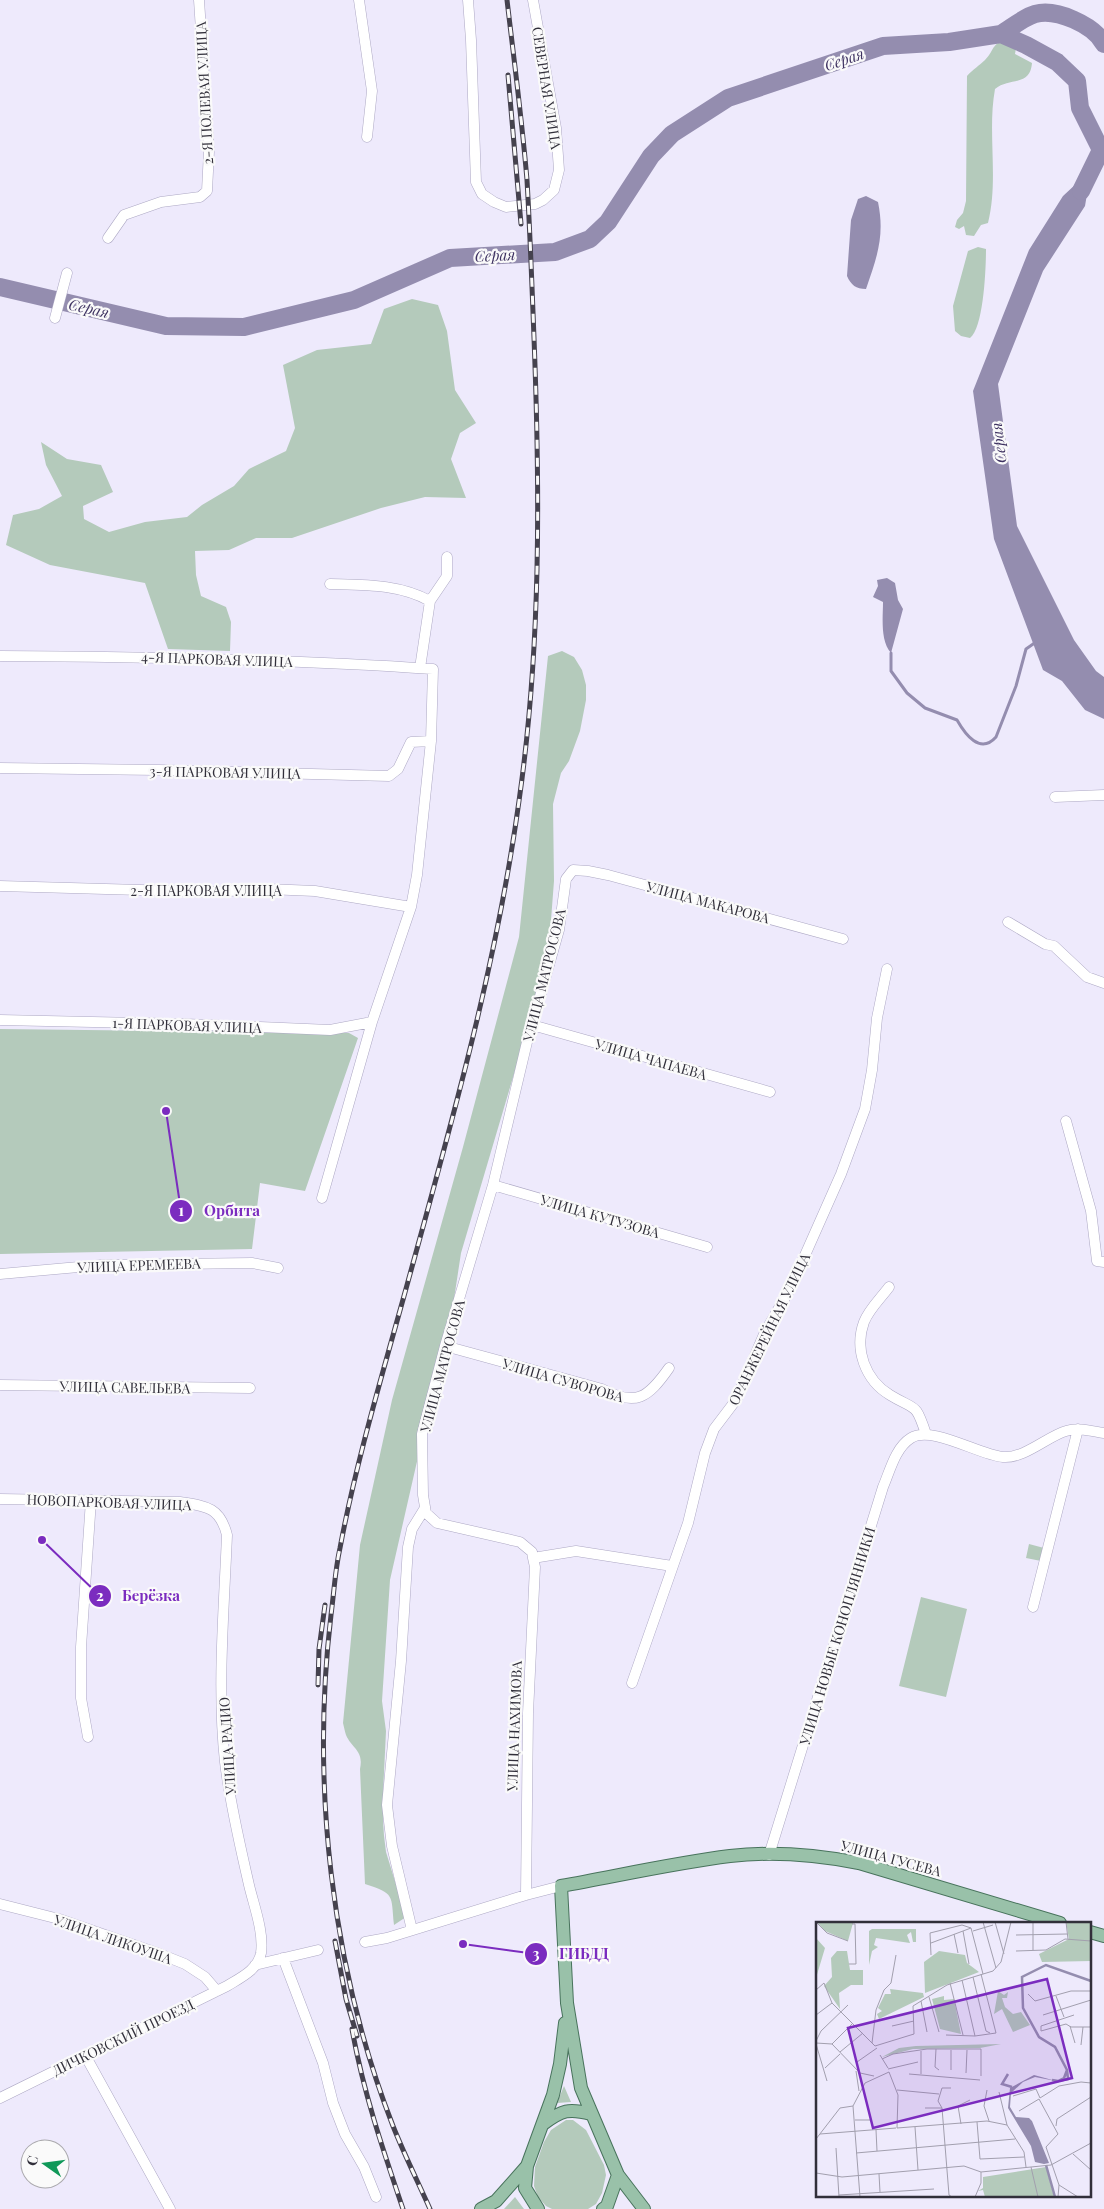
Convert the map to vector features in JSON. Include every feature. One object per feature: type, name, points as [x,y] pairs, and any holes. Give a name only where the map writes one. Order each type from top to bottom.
[{"type":"main road","name":"УЛИЦА ГУСЕВА","points":[[562,1886],[731,1856],[827,1857],[859,1863],[1057,1922]]},
{"type":"main road","points":[[562,1886],[567,2003],[581,2088],[618,2175],[644,2209]]},
{"type":"main road","points":[[538,2209],[525,2188],[527,2166],[543,2124],[560,2064],[567,2003]]},
{"type":"main road","points":[[543,2124],[560,2112],[577,2110],[592,2114]]},
{"type":"main road","points":[[481,2209],[496,2201],[527,2166]]},
{"type":"main road","points":[[603,2209],[607,2206],[618,2175]]},
{"type":"street","name":"2-Я ПОЛЕВАЯ УЛИЦА","points":[[108,238],[124,215],[161,202],[200,197],[207,191],[209,151],[199,0]]},
{"type":"street","points":[[359,0],[372,91],[367,137]]},
{"type":"street","name":"СЕВЕРНАЯ УЛИЦА","points":[[468,0],[476,182],[482,194],[506,207],[535,204],[543,200],[554,190],[559,170],[556,128],[532,0]]},
{"type":"street","points":[[55,318],[68,273]]},
{"type":"street","points":[[420,668],[430,601],[447,576],[447,557]]},
{"type":"street","points":[[330,584],[383,586],[416,593],[430,601]]},
{"type":"street","name":"4-Я ПАРКОВАЯ УЛИЦА","points":[[0,656],[135,656],[433,669],[431,741]]},
{"type":"street","points":[[322,1198],[372,1022],[411,907],[417,875],[431,741]]},
{"type":"street","name":"3-Я ПАРКОВАЯ УЛИЦА","points":[[0,768],[389,776],[398,769],[411,742],[431,741]]},
{"type":"street","points":[[1055,797],[1104,795]]},
{"type":"street","name":"УЛИЦА МАКАРОВА","points":[[573,870],[608,875],[843,939]]},
{"type":"street","name":"УЛИЦА МАТРОСОВА","points":[[425,1508],[422,1434],[445,1346],[493,1185],[532,1025],[559,930],[566,879],[573,870]]},
{"type":"street","name":"2-Я ПАРКОВАЯ УЛИЦА","points":[[0,886],[211,892],[267,889],[315,891],[411,907]]},
{"type":"street","points":[[1008,922],[1045,944],[1054,946],[1087,977],[1104,983]]},
{"type":"street","name":"ОРАНЖЕРЕЙНАЯ УЛИЦА","points":[[632,1683],[688,1523],[705,1453],[714,1430],[736,1400],[765,1332],[790,1289],[841,1174],[865,1109],[872,1070],[877,1018],[887,969]]},
{"type":"street","name":"1-Я ПАРКОВАЯ УЛИЦА","points":[[0,1020],[185,1024],[330,1030],[372,1022]]},
{"type":"street","name":"УЛИЦА ЧАПАЕВА","points":[[532,1025],[770,1092]]},
{"type":"street","points":[[1066,1121],[1092,1212],[1097,1261],[1104,1262]]},
{"type":"street","name":"УЛИЦА КУТУЗОВА","points":[[493,1185],[707,1247]]},
{"type":"street","name":"УЛИЦА ЕРЕМЕЕВА","points":[[0,1274],[101,1265],[252,1263],[278,1268]]},
{"type":"street","points":[[889,1287],[865,1320],[860,1336],[861,1358],[872,1381],[889,1395],[914,1406],[919,1413],[926,1434],[1005,1457],[1020,1454],[1064,1431],[1078,1429],[1104,1434]]},
{"type":"street","name":"УЛИЦА СУВОРОВА","points":[[445,1346],[602,1389],[617,1397],[628,1399],[642,1398],[656,1387],[669,1368]]},
{"type":"street","name":"УЛИЦА САВЕЛЬЕВА","points":[[0,1385],[250,1388]]},
{"type":"street","points":[[1033,1607],[1078,1429]]},
{"type":"street","name":"УЛИЦА НОВЫЕ КОНОПЛЯННИКИ","points":[[769,1855],[883,1487],[896,1454],[911,1438],[926,1434]]},
{"type":"street","name":"НОВОПАРКОВАЯ УЛИЦА","points":[[0,1499],[180,1502],[204,1506],[215,1512]]},
{"type":"street","points":[[88,1736],[81,1698],[81,1647],[91,1500]]},
{"type":"street","points":[[425,1508],[426,1512],[437,1523],[520,1542],[532,1552],[533,1558],[576,1551],[672,1566]]},
{"type":"street","points":[[412,1930],[392,1846],[387,1805],[401,1661],[408,1547],[412,1529],[425,1508]]},
{"type":"street","name":"УЛИЦА РАДИО","points":[[215,1512],[224,1522],[227,1535],[223,1685],[225,1761],[233,1813],[259,1930],[260,1952],[256,1965]]},
{"type":"street","name":"УЛИЦА НАХИМОВА","points":[[526,1895],[528,1713],[535,1567],[533,1558]]},
{"type":"street","points":[[365,1942],[387,1938],[526,1895],[562,1886]]},
{"type":"street","name":"УЛИЦА ЛИКОУША","points":[[0,1904],[59,1919],[160,1954],[184,1964],[198,1973],[217,1991]]},
{"type":"street","points":[[256,1965],[318,1950]]},
{"type":"street","points":[[283,1958],[323,2063],[333,2103],[345,2134],[364,2167],[376,2197]]},
{"type":"street","name":"ДИЧКОВСКИЙ ПРОЕЗД","points":[[0,2098],[217,1991],[245,1975],[256,1965]]},
{"type":"street","points":[[85,2055],[170,2209]]},
{"type":"green space","points":[[1004,40],[1013,44],[1016,48],[1015,54],[1032,63],[1030,71],[1023,79],[1001,85],[995,89],[992,122],[993,190],[988,223],[981,225],[974,236],[966,235],[964,226],[959,229],[955,227],[957,220],[963,213],[966,201],[967,76],[988,57],[997,44]]},
{"type":"green space","points":[[978,247],[986,249],[985,282],[978,322],[975,332],[970,338],[961,336],[955,331],[953,306],[968,251]]},
{"type":"green space","points":[[412,299],[438,305],[447,331],[455,390],[476,423],[460,433],[451,459],[466,498],[425,497],[381,508],[292,538],[256,538],[229,550],[195,551],[196,575],[201,596],[226,607],[231,622],[230,651],[168,649],[145,583],[50,565],[6,545],[13,515],[39,509],[62,496],[46,465],[41,442],[67,459],[101,465],[113,492],[83,506],[84,519],[109,532],[145,522],[187,517],[202,505],[234,486],[249,469],[286,451],[295,428],[283,365],[317,350],[371,344],[384,309]]},
{"type":"green space","points":[[562,651],[574,657],[582,670],[586,685],[586,700],[580,731],[569,761],[561,773],[553,804],[554,881],[548,959],[461,1253],[454,1299],[390,1580],[382,1701],[386,1731],[383,1794],[387,1805],[383,1820],[386,1852],[406,1917],[394,1925],[390,1897],[382,1890],[365,1884],[361,1763],[357,1750],[348,1740],[343,1723],[360,1545],[392,1400],[463,1147],[519,937],[548,656]]},
{"type":"green space","points":[[0,1029],[349,1033],[358,1038],[305,1191],[260,1183],[252,1249],[0,1254]]},
{"type":"green space","points":[[1029,1544],[1044,1548],[1041,1561],[1026,1558]]},
{"type":"green space","points":[[921,1597],[967,1609],[946,1697],[899,1686]]},
{"type":"green space","points":[[564,2086],[571,2102],[557,2103]]},
{"type":"green space","points":[[566,2120],[573,2120],[586,2130],[604,2165],[606,2175],[602,2193],[596,2204],[588,2209],[552,2209],[546,2206],[538,2197],[534,2186],[535,2167],[544,2142],[551,2130]]},
{"type":"green space","points":[[515,2197],[524,2209],[504,2209]]},
{"type":"water","points":[[1091,170],[1085,206],[1043,271],[998,384],[1017,526],[1074,640],[1096,671],[1104,677],[1104,719],[1085,710],[1062,681],[1043,670],[994,539],[973,391],[1029,250],[1063,196]]},
{"type":"water","points":[[866,196],[878,202],[881,225],[879,246],[866,289],[854,286],[847,276],[851,220],[858,199]]},
{"type":"water","points":[[887,578],[895,583],[898,600],[903,609],[891,653],[887,648],[884,636],[883,602],[873,597],[878,586],[877,580]]},
{"type":"waterway","points":[[1001,34],[1031,15],[1053,13],[1074,20],[1092,30],[1104,44]]},
{"type":"waterway","name":"Серая","points":[[0,287],[166,326],[244,327],[354,300],[450,258],[555,252],[590,239],[608,222],[651,156],[672,134],[728,98],[883,46],[949,42],[1001,34],[1057,62],[1077,81],[1080,108],[1101,150],[1081,191]]},
{"type":"waterway","points":[[891,653],[891,671],[907,693],[925,708],[957,720],[974,741],[984,744],[996,737],[1016,686],[1026,649],[1036,642]]},
{"type":"railway","points":[[430,2209],[397,2136],[372,2065],[354,2003],[341,1939],[331,1874],[325,1809],[325,1679],[338,1556],[346,1516],[369,1421],[470,1050],[498,926],[519,801],[526,743],[535,627],[537,570],[536,396],[527,180],[507,0]]},
{"type":"railway","points":[[508,75],[521,224]]},
{"type":"railway","points":[[318,1685],[319,1649],[325,1605]]},
{"type":"railway","points":[[335,1941],[346,1999],[357,2036]]},
{"type":"railway","points":[[352,2029],[368,2098],[403,2209]]},
{"type":"place","name":"Орбита","points":[[166,1111]]},
{"type":"place","name":"Берёзка","points":[[42,1540]]},
{"type":"place","name":"ГИБДД","points":[[463,1944]]}]
